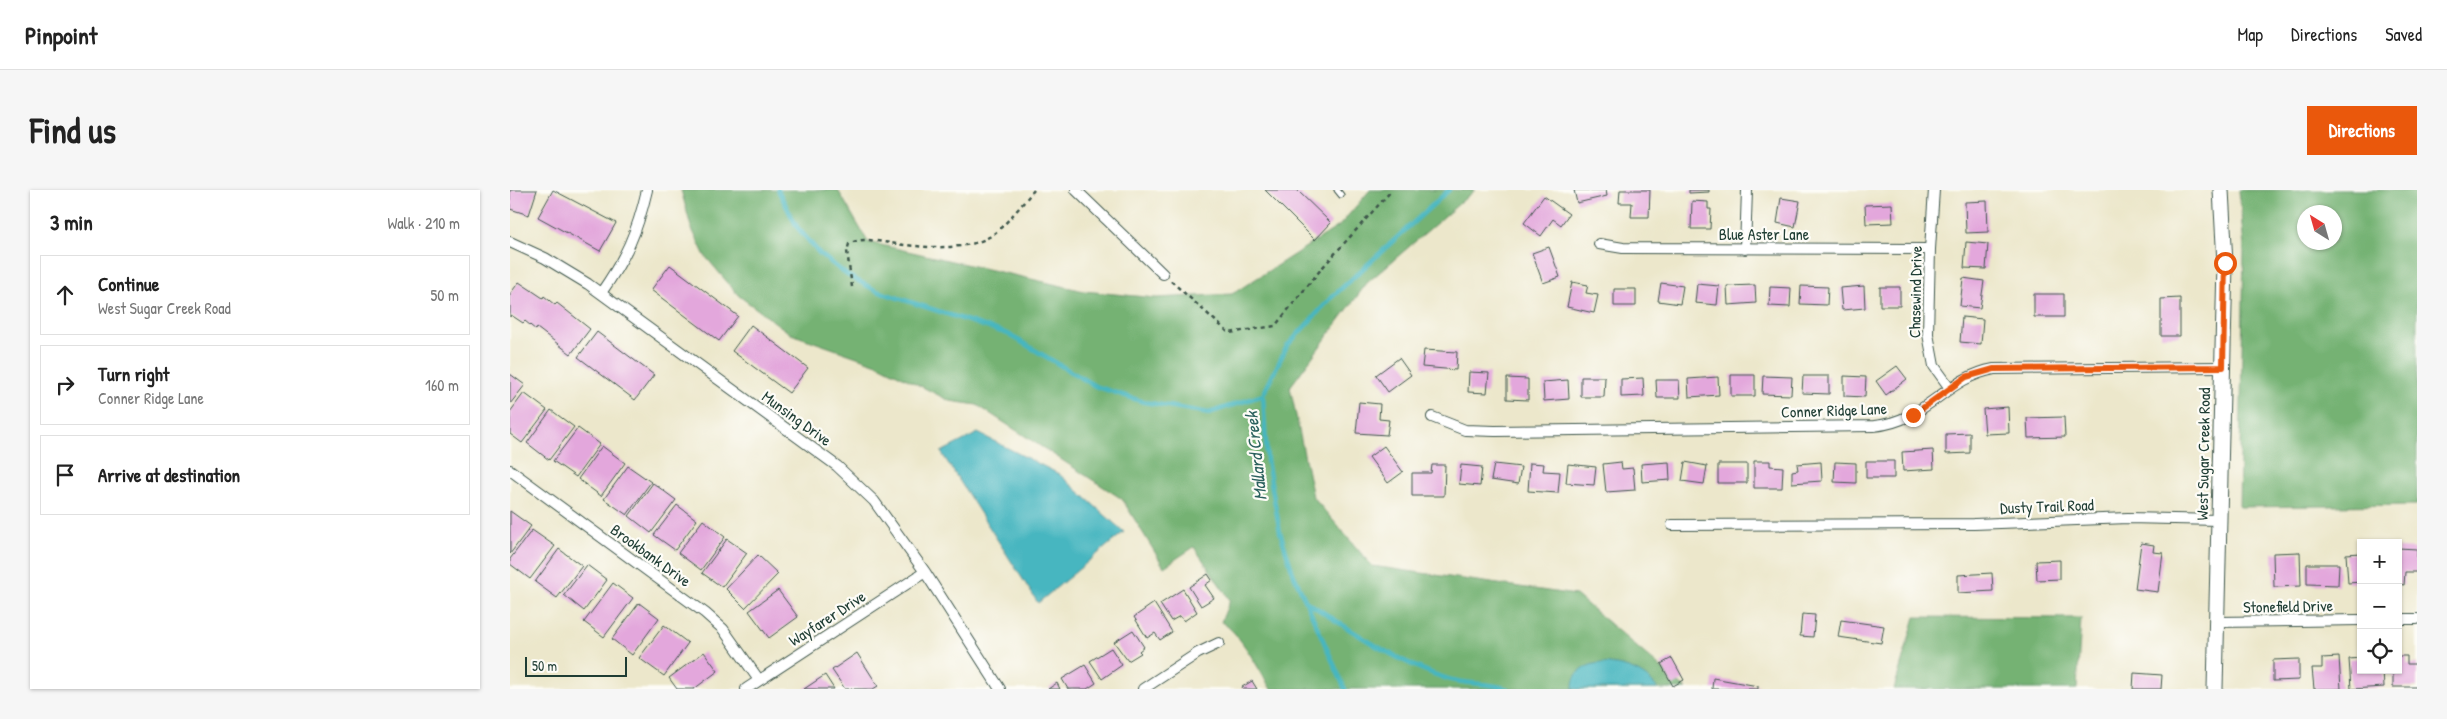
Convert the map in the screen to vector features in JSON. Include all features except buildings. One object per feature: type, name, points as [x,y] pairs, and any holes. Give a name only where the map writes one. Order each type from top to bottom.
[{"type":"main road","name":"West Sugar Creek Road","points":[[2215,689],[2225,263],[2221,190]]},
{"type":"street","points":[[601,293],[623,261],[638,226],[647,190]]},
{"type":"street","points":[[1076,190],[1163,274]]},
{"type":"street","points":[[1745,249],[1747,190]]},
{"type":"street","name":"Chasewind Drive","points":[[1934,190],[1930,249],[1928,334],[1934,366],[1950,388]]},
{"type":"street","name":"Munsing Drive","points":[[510,242],[545,258],[601,293],[837,466],[874,501],[925,572],[1000,689]]},
{"type":"street","name":"Blue Aster Lane","points":[[1599,244],[1623,248],[1930,249]]},
{"type":"street","name":"Conner Ridge Lane","points":[[1432,417],[1465,430],[1495,431],[1874,426],[1892,424],[1913,415],[1966,377],[1994,369],[2223,367]]},
{"type":"street","name":"Brookbank Drive","points":[[510,470],[706,613],[723,629],[759,680]]},
{"type":"street","name":"Dusty Trail Road","points":[[1672,525],[1974,524],[2128,518],[2219,520]]},
{"type":"street","name":"Wayfarer Drive","points":[[746,689],[925,572]]},
{"type":"street","points":[[2402,619],[2417,619]]},
{"type":"street","name":"Stonefield Drive","points":[[2217,622],[2357,620]]},
{"type":"street","points":[[1143,689],[1198,653],[1218,643]]},
{"type":"path","points":[[852,287],[851,270],[846,248],[849,244],[858,240],[928,248],[986,239],[1002,225],[1034,190]]},
{"type":"path","points":[[1163,274],[1229,333],[1275,326],[1322,268],[1392,190]]},
{"type":"green space","points":[[681,190],[838,190],[868,242],[1084,291],[1156,298],[1232,294],[1339,226],[1370,190],[1475,190],[1367,283],[1290,387],[1313,497],[1372,566],[1576,595],[1686,689],[1271,689],[1242,643],[1221,622],[1230,600],[1194,547],[1164,567],[1122,499],[977,405],[950,401],[877,364],[791,334],[739,296],[705,256],[691,227]]},
{"type":"green space","points":[[2239,190],[2417,190],[2417,505],[2239,507],[2244,249]]},
{"type":"green space","points":[[1915,617],[2081,618],[2077,689],[1894,689]]},
{"type":"water","points":[[978,433],[1059,474],[1124,532],[1038,603],[941,452]]},
{"type":"water","points":[[1599,663],[1632,669],[1646,677],[1658,689],[1573,689],[1573,683],[1580,670]]},
{"type":"waterway","points":[[778,190],[797,227],[820,254],[847,275],[877,291],[1008,334],[1095,386],[1144,402],[1209,413],[1263,395]]},
{"type":"waterway","name":"Mallard Creek","points":[[1345,689],[1293,573],[1280,532],[1267,460],[1263,395],[1287,346],[1332,297],[1449,190]]},
{"type":"waterway","points":[[1307,602],[1375,645],[1429,672],[1455,681],[1493,685],[1508,689]]},
{"type":"route","points":[[1913,415],[1966,377],[1980,371],[1994,369],[2223,367],[2225,263]]}]
